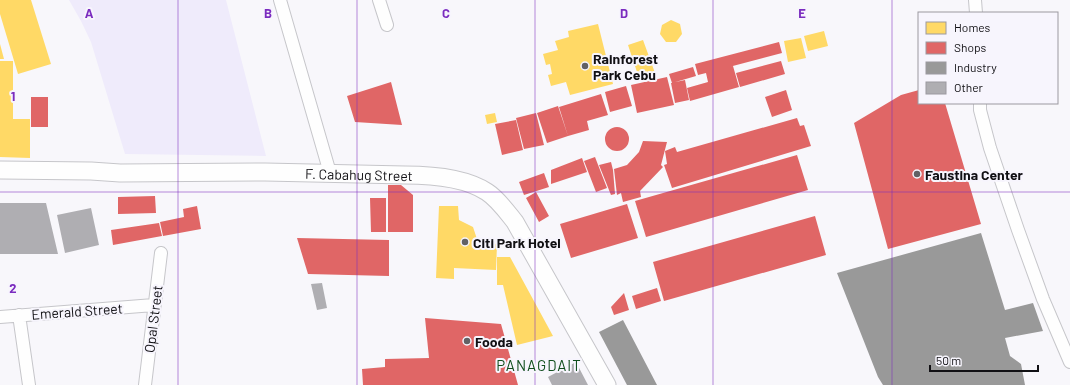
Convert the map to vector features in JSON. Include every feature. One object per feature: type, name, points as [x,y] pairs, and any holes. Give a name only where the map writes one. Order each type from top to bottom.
[{"type":"main road","name":"F. Cabahug Street","points":[[0,170],[330,173],[422,176],[464,182],[487,192],[503,207],[515,222],[607,385]]},
{"type":"street","points":[[280,0],[330,173]]},
{"type":"street","points":[[379,0],[387,25]]},
{"type":"street","points":[[975,0],[976,12]]},
{"type":"street","points":[[980,104],[980,110],[990,148],[1042,299],[1070,362]]},
{"type":"street","name":"Opal Street","points":[[145,385],[160,253]]},
{"type":"street","name":"Emerald Street","points":[[0,317],[154,305]]},
{"type":"street","points":[[19,315],[28,385]]},
{"type":"shaded area","points":[[69,0],[226,0],[266,156],[125,154],[91,42]]},
{"type":"building: Homes","points":[[0,0],[31,0],[51,64],[18,74],[0,14]]},
{"type":"building: Homes","points":[[671,20],[680,24],[682,34],[676,42],[666,42],[660,34],[662,25]]},
{"type":"building: Homes","name":"Rainforest Park Cebu","points":[[598,24],[613,84],[570,95],[566,82],[551,86],[548,75],[552,74],[550,64],[546,65],[543,54],[558,50],[555,41],[569,37],[568,31]]},
{"type":"building: Homes","points":[[824,31],[828,46],[808,51],[804,36]]},
{"type":"building: Homes","points":[[801,38],[806,58],[788,62],[784,41]]},
{"type":"building: Homes","points":[[643,40],[655,73],[639,78],[628,45]]},
{"type":"building: Homes","points":[[0,44],[4,59],[0,59]]},
{"type":"building: Homes","points":[[0,61],[13,61],[13,119],[30,119],[30,158],[0,157]]},
{"type":"building: Homes","points":[[495,113],[497,122],[487,124],[485,115]]},
{"type":"building: Homes","name":"Citi Park Hotel","points":[[439,206],[458,206],[459,220],[473,227],[477,239],[489,240],[497,245],[496,270],[454,268],[454,279],[436,278]]},
{"type":"building: Homes","points":[[497,257],[510,257],[553,336],[517,345],[503,285],[497,285]]},
{"type":"building: Shops","points":[[779,42],[782,53],[729,67],[733,66],[739,87],[690,101],[687,88],[708,82],[706,73],[698,75],[695,64]]},
{"type":"building: Shops","points":[[781,61],[785,74],[740,87],[736,73]]},
{"type":"building: Shops","points":[[693,67],[696,76],[672,83],[669,74]]},
{"type":"building: Shops","points":[[667,77],[674,105],[637,113],[631,85]]},
{"type":"building: Shops","points":[[685,80],[689,100],[675,103],[671,83]]},
{"type":"building: Shops","points":[[391,82],[402,125],[355,122],[347,96]]},
{"type":"building: Shops","points":[[626,86],[632,106],[610,112],[605,92]]},
{"type":"building: Shops","points":[[786,90],[792,110],[772,117],[765,97]]},
{"type":"building: Shops","name":"Faustina Center","points":[[918,90],[918,104],[945,104],[981,224],[888,249],[854,123],[901,95]]},
{"type":"building: Shops","points":[[601,94],[608,115],[587,121],[589,130],[568,136],[559,107]]},
{"type":"building: Shops","points":[[31,97],[48,97],[48,127],[31,127]]},
{"type":"building: Shops","points":[[558,106],[568,136],[547,143],[537,113]]},
{"type":"building: Shops","points":[[536,113],[544,145],[524,149],[516,118]]},
{"type":"building: Shops","points":[[797,118],[800,126],[804,125],[811,146],[672,188],[664,165],[667,164],[665,151],[675,147],[677,152]]},
{"type":"building: Shops","points":[[516,120],[523,150],[502,155],[495,124]]},
{"type":"building: Shops","points":[[617,127],[626,130],[629,139],[626,148],[617,151],[608,148],[605,139],[608,130]]},
{"type":"building: Shops","points":[[643,141],[667,142],[661,165],[663,167],[640,191],[641,197],[623,202],[621,193],[617,195],[614,169],[627,165],[639,152]]},
{"type":"building: Shops","points":[[797,155],[808,190],[646,237],[635,201]]},
{"type":"building: Shops","points":[[595,157],[607,188],[596,192],[584,161]]},
{"type":"building: Shops","points":[[582,158],[587,172],[551,184],[551,170]]},
{"type":"building: Shops","points":[[611,162],[615,194],[611,195],[599,165]]},
{"type":"building: Shops","points":[[544,173],[549,187],[524,195],[519,182]]},
{"type":"building: Shops","points":[[388,185],[401,185],[413,195],[413,232],[388,232]]},
{"type":"building: Shops","points":[[536,192],[549,216],[539,222],[526,198]]},
{"type":"building: Shops","points":[[155,196],[156,213],[118,214],[118,197]]},
{"type":"building: Shops","points":[[370,198],[386,198],[386,232],[371,232]]},
{"type":"building: Shops","points":[[627,204],[638,238],[571,258],[560,224]]},
{"type":"building: Shops","points":[[197,206],[201,229],[163,236],[160,222],[184,217],[183,209]]},
{"type":"building: Shops","points":[[815,216],[826,255],[664,301],[653,262]]},
{"type":"building: Shops","points":[[159,223],[162,236],[113,245],[111,230]]},
{"type":"building: Shops","points":[[297,238],[389,240],[389,276],[308,274]]},
{"type":"building: Shops","points":[[657,288],[661,301],[636,309],[632,296]]},
{"type":"building: Shops","points":[[624,293],[629,310],[614,315],[611,307]]},
{"type":"building: Shops","name":"Fooda","points":[[425,318],[501,324],[518,385],[363,385],[362,369],[385,367],[385,359],[429,358]]},
{"type":"building: Industry","points":[[981,233],[1005,310],[1033,303],[1043,331],[1005,338],[1010,356],[1021,364],[1025,385],[883,385],[878,377],[837,273]]},
{"type":"building: Industry","points":[[623,320],[657,385],[627,385],[599,332]]},
{"type":"building: Other","points":[[0,203],[46,203],[58,254],[0,254]]},
{"type":"building: Other","points":[[91,208],[99,245],[65,253],[57,215]]},
{"type":"building: Other","points":[[322,283],[327,308],[317,310],[311,284]]},
{"type":"building: Other","points":[[576,362],[588,385],[552,385],[548,377]]},
{"type":"place","name":"Rainforest Park Cebu","points":[[585,66]]},
{"type":"place","name":"Faustina Center","points":[[917,174]]},
{"type":"place","name":"Citi Park Hotel","points":[[465,242]]},
{"type":"place","name":"Fooda","points":[[467,341]]},
{"type":"district","name":"PANAGDAIT","points":[[539,365]]}]
